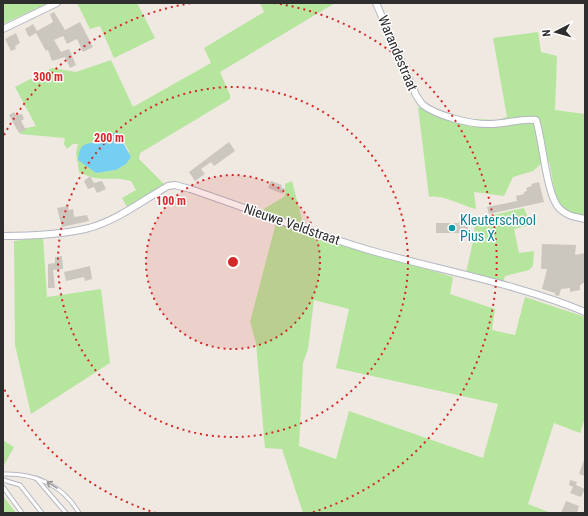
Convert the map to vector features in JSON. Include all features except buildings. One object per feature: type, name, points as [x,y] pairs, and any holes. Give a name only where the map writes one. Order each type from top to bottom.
[{"type":"street","points":[[3,29],[57,3]]},
{"type":"street","name":"Warandestraat","points":[[376,3],[416,95],[423,104],[430,109],[472,123],[491,124],[530,119],[536,120],[552,194],[559,208],[571,217],[585,219]]},
{"type":"street","name":"Nieuwe Veldstraat","points":[[3,236],[46,234],[90,228],[132,208],[168,186],[175,185],[190,188],[285,224],[375,252],[534,294],[585,312]]},
{"type":"lane","points":[[3,474],[16,474],[35,478],[53,485],[64,493],[79,513]]},
{"type":"lane","points":[[35,478],[66,513]]},
{"type":"lane","points":[[3,480],[20,485],[42,513]]},
{"type":"lane","points":[[3,487],[22,513]]},
{"type":"green space","points":[[3,3],[48,3],[3,24]]},
{"type":"green space","points":[[77,3],[137,3],[155,38],[114,58],[100,26],[90,29]]},
{"type":"green space","points":[[260,3],[335,3],[220,72],[230,95],[230,99],[140,153],[139,159],[164,184],[127,207],[122,198],[136,190],[131,181],[124,179],[94,178],[79,172],[76,153],[78,144],[73,144],[67,149],[64,144],[65,138],[20,134],[22,129],[36,126],[15,87],[52,68],[76,72],[111,60],[133,107],[211,63],[204,48],[264,12]],"holes":[[[109,134],[120,136],[129,151],[126,164],[116,170],[96,173],[89,168],[92,141],[98,141]]]},
{"type":"green space","points":[[538,32],[541,52],[557,56],[555,110],[585,114],[585,215],[574,214],[566,210],[561,204],[554,189],[549,162],[542,161],[542,163],[533,171],[513,177],[504,196],[474,192],[476,209],[440,197],[429,197],[418,107],[471,127],[475,119],[497,120],[507,117],[493,38]]},
{"type":"green space","points":[[292,181],[304,227],[264,212],[264,209],[285,196],[285,184]]},
{"type":"green space","points":[[524,208],[527,216],[530,216],[531,225],[514,229],[519,253],[534,251],[533,266],[529,270],[505,276],[503,282],[466,273],[474,237],[475,219]]},
{"type":"green space","points":[[276,223],[453,277],[450,294],[495,309],[492,330],[515,335],[525,297],[585,317],[585,418],[580,433],[554,423],[528,504],[551,513],[303,513],[282,449],[265,448],[256,343],[250,322]],"holes":[[[314,300],[349,309],[336,368],[498,404],[483,458],[349,411],[336,459],[299,446],[303,363],[308,349]]]},
{"type":"green space","points":[[43,237],[47,297],[101,289],[110,363],[31,414],[15,345],[14,241]]},
{"type":"green space","points":[[3,440],[14,447],[3,467]]},
{"type":"green space","points":[[3,496],[16,513],[3,513]]},
{"type":"water","points":[[117,132],[131,157],[126,164],[116,170],[96,173],[78,160],[80,150],[84,145],[101,140]]},
{"type":"place","name":"Kleuterschool Pius X","points":[[452,228]]}]
